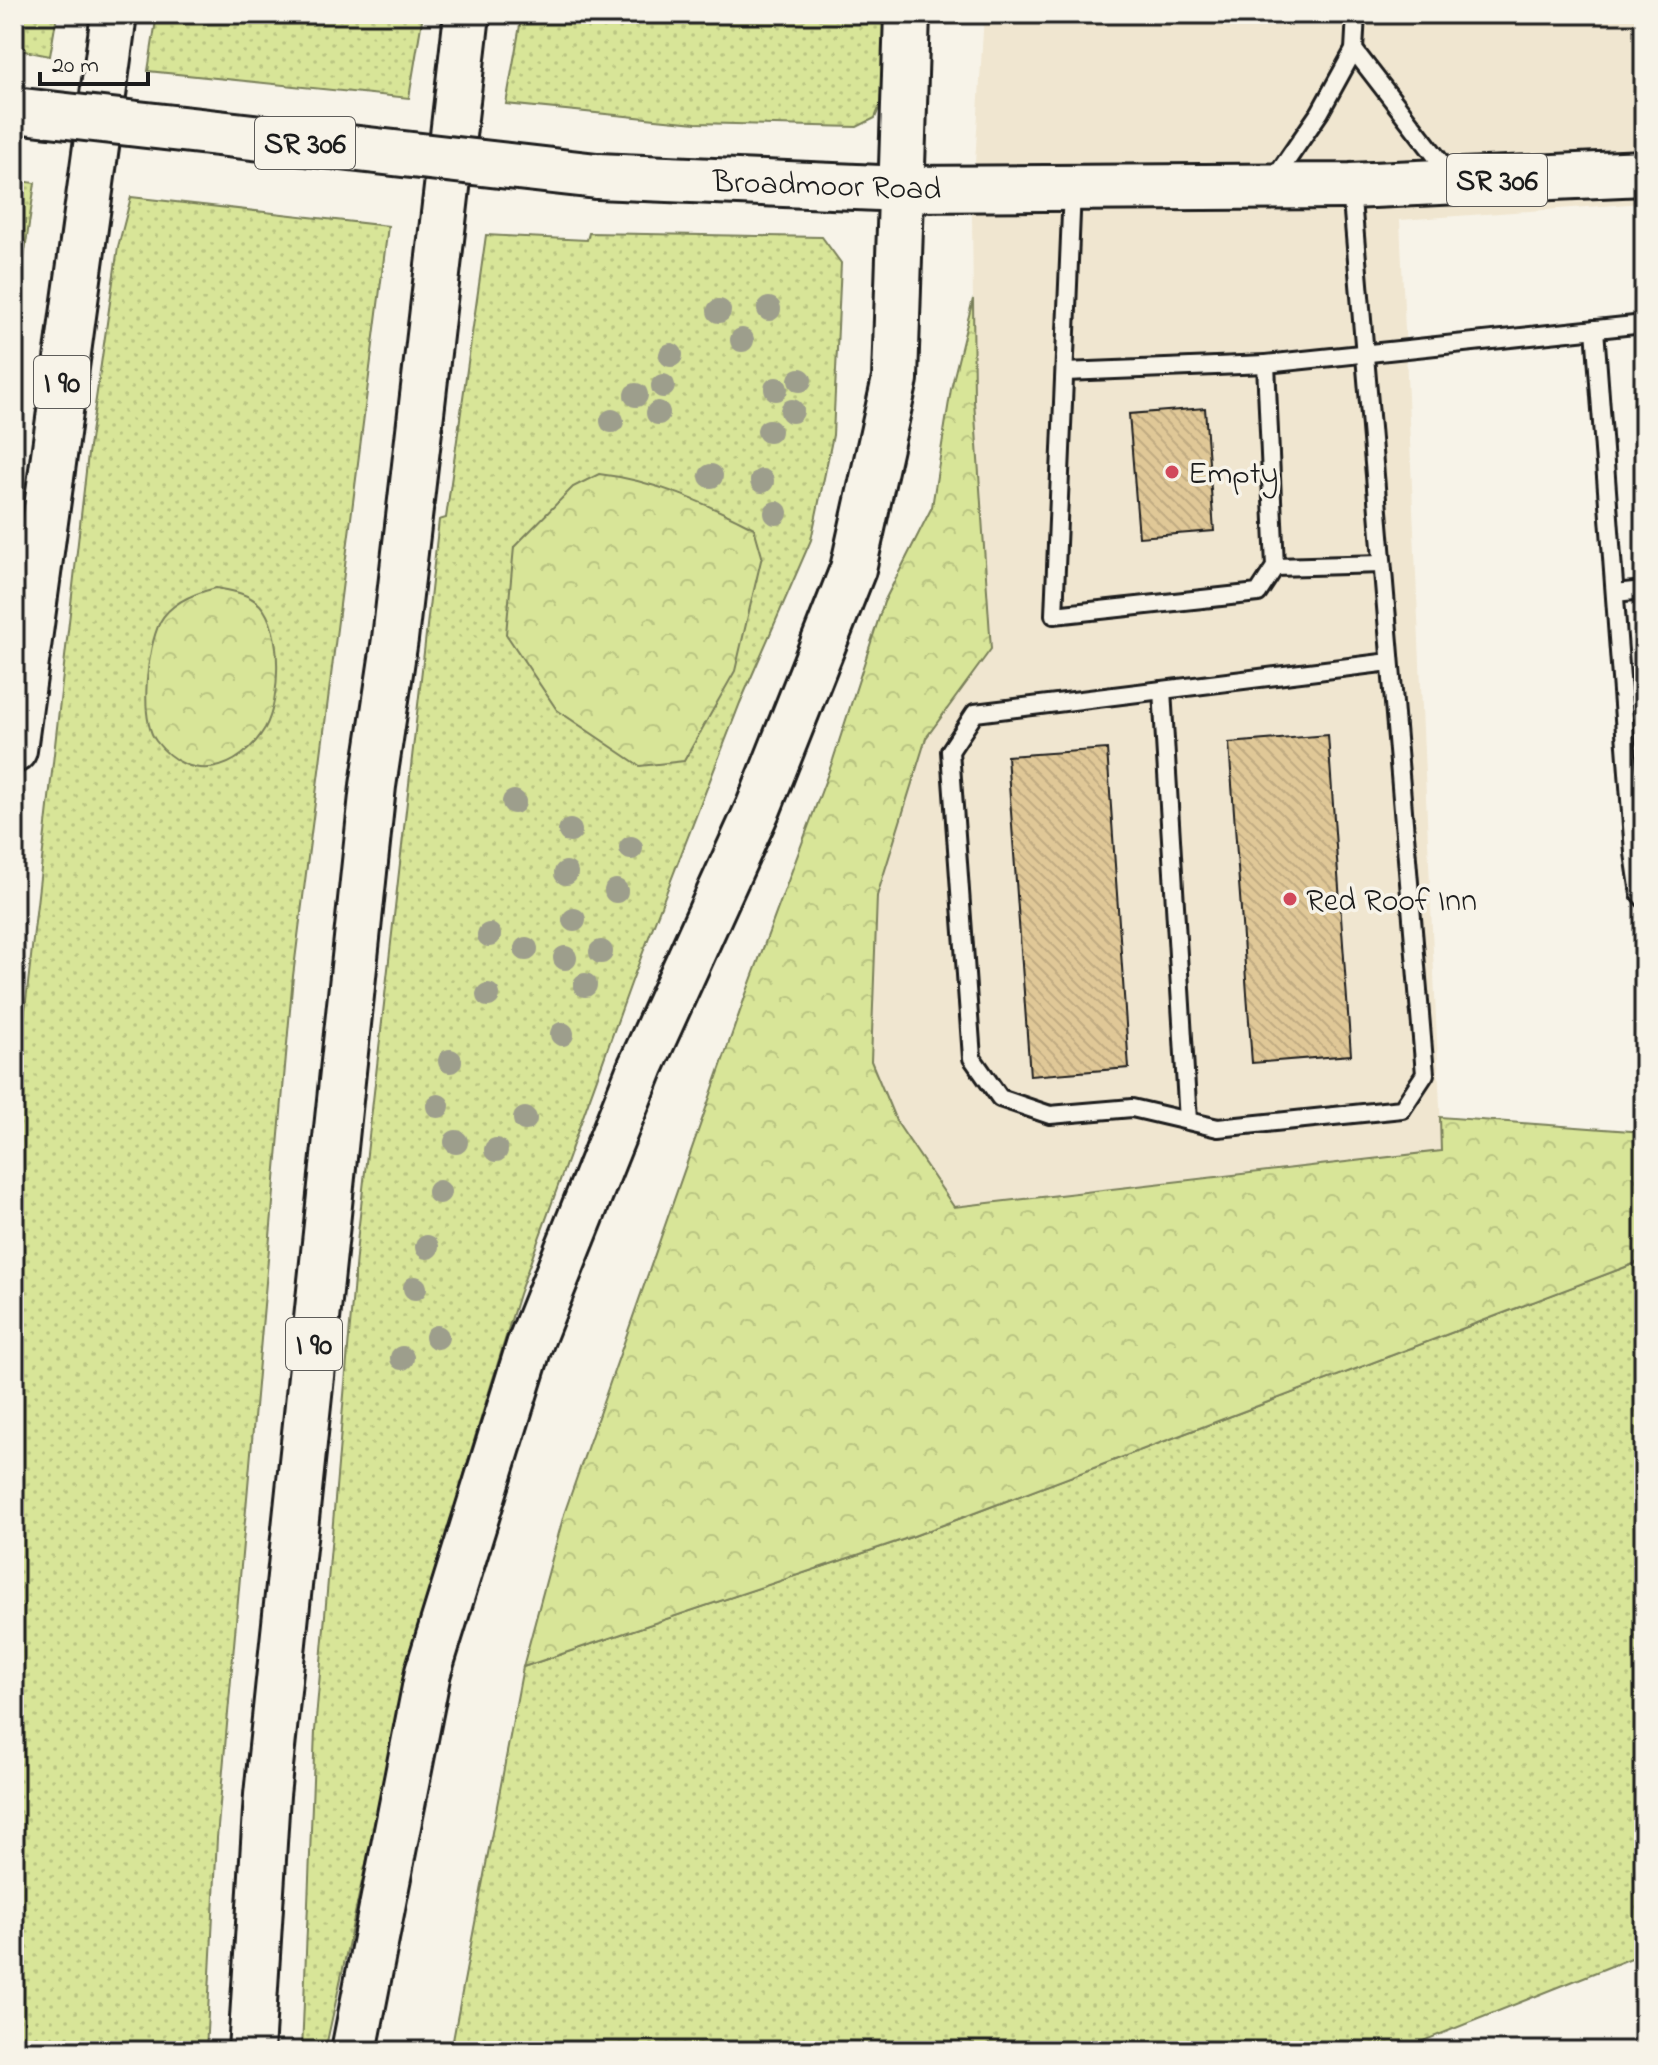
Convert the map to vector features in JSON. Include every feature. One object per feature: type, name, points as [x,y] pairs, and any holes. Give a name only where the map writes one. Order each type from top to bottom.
[{"type":"main road","name":"I 90","points":[[14,750],[114,14]]},
{"type":"main road","name":"I 90","points":[[251,2051],[267,1795],[373,786],[395,639],[467,14]]},
{"type":"main road","points":[[354,2051],[428,1672],[529,1346],[641,1066],[759,806],[853,569],[895,379],[907,14]]},
{"type":"main road","name":"Broadmoor Road","points":[[14,110],[597,176],[903,189],[1350,186],[1644,173]]},
{"type":"lane","points":[[1269,187],[1320,112],[1354,50],[1356,14]]},
{"type":"lane","points":[[1354,50],[1455,182]]},
{"type":"lane","points":[[1350,186],[1425,1074],[1402,1109],[1218,1128],[1132,1108],[1050,1115],[1000,1098],[972,1058],[950,751],[975,713],[1390,662]]},
{"type":"lane","points":[[1072,188],[1054,615],[1258,593],[1275,567],[1266,364]]},
{"type":"lane","points":[[1065,372],[1266,364],[1644,324]]},
{"type":"lane","points":[[1595,329],[1634,853],[1640,894],[1644,899]]},
{"type":"lane","points":[[1275,567],[1382,564]]},
{"type":"lane","points":[[1615,593],[1644,590]]},
{"type":"lane","points":[[1162,690],[1188,1121]]},
{"type":"shaded area","points":[[984,14],[1644,14],[1644,203],[1400,220],[1442,1151],[954,1207],[896,1121],[871,1061],[877,896],[926,738],[991,649],[974,401],[972,213]]},
{"type":"green space","points":[[14,14],[57,14],[50,56],[14,49]]},
{"type":"green space","points":[[157,14],[423,14],[409,98],[148,71]]},
{"type":"green space","points":[[522,14],[891,14],[882,101],[875,118],[857,127],[696,123],[506,104]]},
{"type":"green space","points":[[14,180],[35,183],[14,326]]},
{"type":"green space","points":[[131,197],[388,226],[293,976],[217,1838],[206,2051],[14,2051],[14,1107],[88,454],[118,247]]},
{"type":"green space","points":[[589,233],[822,237],[841,263],[833,435],[811,540],[740,703],[633,978],[519,1294],[467,1464],[418,1648],[380,1799],[325,2051],[302,2051],[315,1731],[358,1233],[439,520],[446,518],[486,235],[587,240]]},
{"type":"green space","points":[[973,299],[974,401],[991,649],[926,738],[877,896],[871,1061],[896,1121],[954,1207],[1441,1151],[1440,1117],[1644,1132],[1644,1260],[911,1537],[523,1667],[564,1514],[746,994],[833,760],[884,602],[932,507],[951,389]]},
{"type":"green space","points":[[599,474],[639,481],[679,494],[754,528],[762,556],[735,671],[684,761],[640,766],[557,710],[506,634],[514,547],[573,487]]},
{"type":"green space","points":[[216,588],[240,593],[260,605],[273,631],[277,683],[270,715],[254,743],[228,763],[214,768],[199,768],[169,755],[156,741],[148,716],[147,683],[155,634],[165,615],[184,599]]},
{"type":"green space","points":[[1644,1260],[1644,1953],[1398,2051],[451,2051],[523,1667],[911,1537]]},
{"type":"building","name":"Empty","points":[[1205,408],[1214,531],[1139,537],[1129,414]]},
{"type":"building","name":"Red Roof Inn","points":[[1328,735],[1351,1055],[1252,1063],[1229,743]]},
{"type":"building","points":[[1107,749],[1129,1068],[1030,1076],[1007,756]]},
{"type":"place","name":"Empty","points":[[1172,472]]},
{"type":"place","name":"Red Roof Inn","points":[[1290,899]]}]
